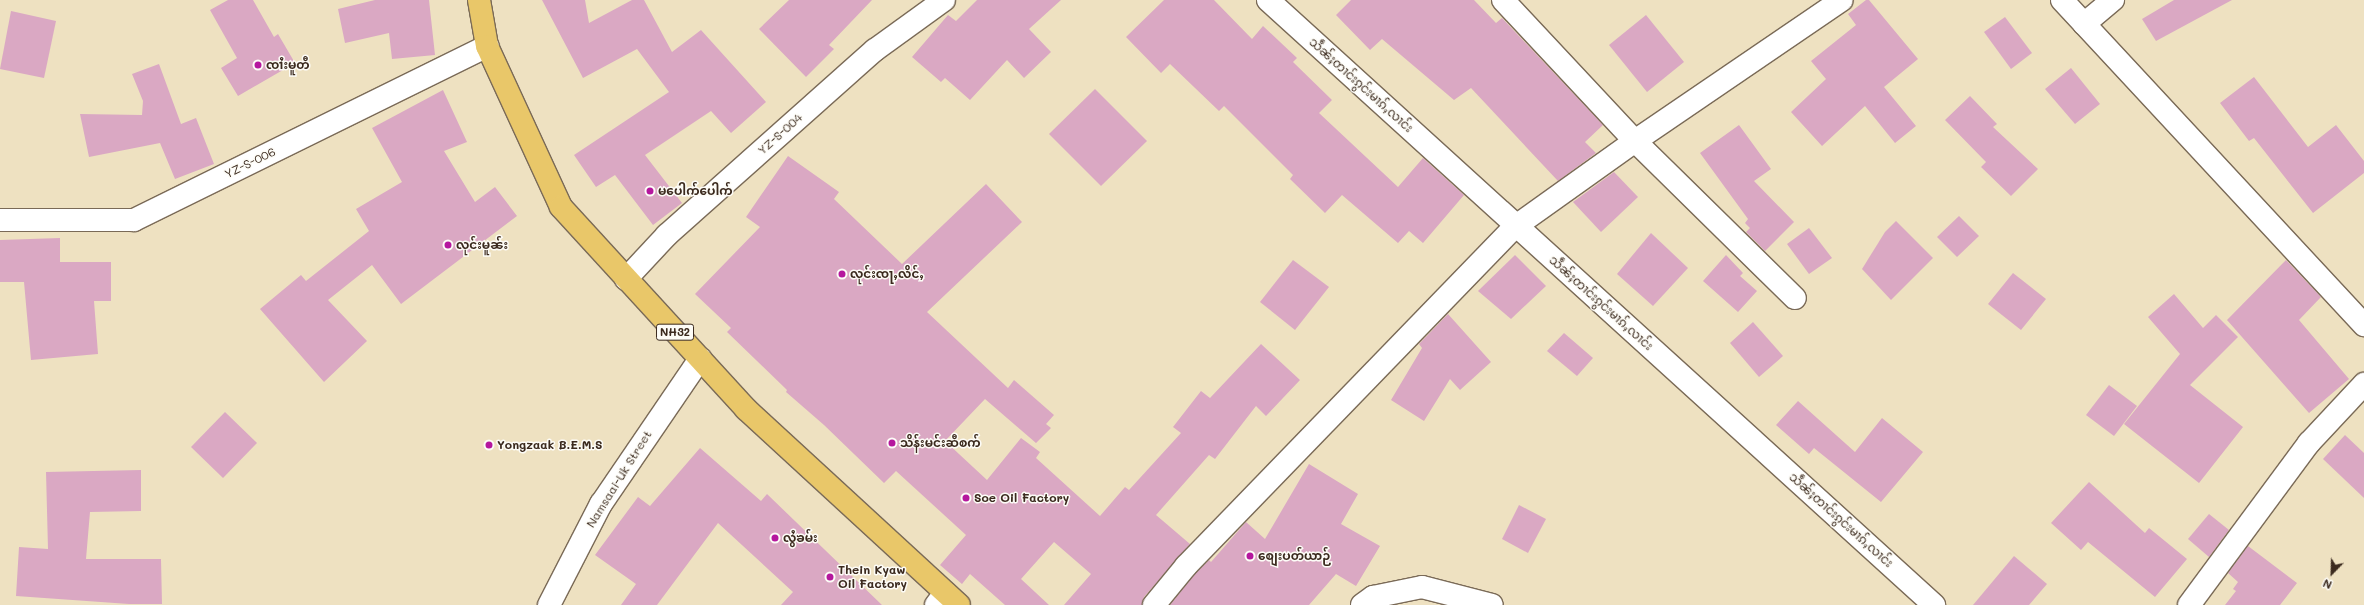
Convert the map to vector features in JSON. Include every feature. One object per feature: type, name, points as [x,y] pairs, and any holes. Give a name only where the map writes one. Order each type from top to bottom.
[{"type":"highway","name":"NH32","points":[[479,0],[487,46],[561,207],[746,409],[947,601]]},
{"type":"street","name":"YZ-S-004","points":[[626,279],[667,235],[876,50],[944,0]]},
{"type":"street","name":"သဵၼ်ႈတၢင်းၵွင်းမၢၵ်ႇလၢင်း","points":[[1268,0],[1934,605]]},
{"type":"street","points":[[1503,0],[1635,141],[1795,298]]},
{"type":"street","points":[[1154,605],[1186,566],[1516,226],[1635,141],[1842,0]]},
{"type":"street","points":[[2062,0],[2364,325]]},
{"type":"street","points":[[2084,24],[2113,0]]},
{"type":"street","name":"YZ-S-006","points":[[0,220],[134,220],[487,46]]},
{"type":"street","name":"Namsaai-Uk Street","points":[[549,605],[601,504],[700,359]]},
{"type":"street","points":[[2189,605],[2309,443],[2364,384]]},
{"type":"street","points":[[1362,605],[1373,597],[1422,587],[1492,605]]},
{"type":"building","points":[[228,0],[253,0],[274,37],[278,34],[295,63],[238,96],[221,68],[237,58],[210,10]]},
{"type":"building","points":[[375,0],[429,0],[435,55],[392,59],[389,33],[345,43],[338,9]]},
{"type":"building","points":[[542,0],[585,0],[589,23],[632,0],[644,0],[672,52],[701,30],[766,102],[731,133],[711,111],[645,155],[682,203],[653,225],[615,175],[596,187],[574,155],[669,92],[637,49],[583,78]]},
{"type":"building","points":[[789,0],[872,0],[829,45],[834,49],[806,77],[759,29]]},
{"type":"building","points":[[977,0],[1061,0],[1029,29],[1051,52],[1024,78],[1007,60],[970,100],[945,78],[941,82],[912,57],[948,15],[956,21]]},
{"type":"building","points":[[1164,0],[1214,0],[1252,39],[1263,26],[1297,58],[1293,62],[1332,100],[1319,113],[1398,187],[1423,158],[1464,195],[1423,243],[1409,231],[1398,243],[1342,195],[1325,213],[1290,179],[1293,175],[1224,106],[1219,111],[1170,64],[1161,73],[1126,37]]},
{"type":"building","points":[[1351,0],[1474,0],[1496,23],[1502,18],[1603,125],[1585,142],[1596,153],[1558,181],[1471,88],[1454,100],[1382,39],[1370,50],[1336,15]]},
{"type":"building","points":[[1866,0],[1869,0],[1918,59],[1884,87],[1916,126],[1895,143],[1865,106],[1822,146],[1791,112],[1826,79],[1811,61],[1856,25],[1848,14]]},
{"type":"building","points":[[2174,0],[2232,0],[2156,41],[2142,19]]},
{"type":"building","points":[[11,11],[56,21],[44,78],[0,69]]},
{"type":"building","points":[[1646,15],[1684,62],[1647,92],[1609,45]]},
{"type":"building","points":[[2005,17],[2032,53],[2011,69],[1984,32]]},
{"type":"building","points":[[159,64],[181,124],[196,118],[214,164],[175,179],[160,143],[89,157],[80,114],[142,115],[143,101],[132,74]]},
{"type":"building","points":[[2071,68],[2100,104],[2075,124],[2045,89]]},
{"type":"building","points":[[2254,77],[2308,147],[2336,125],[2364,161],[2364,173],[2313,213],[2254,138],[2249,141],[2220,103]]},
{"type":"building","points":[[1095,89],[1147,141],[1101,186],[1049,134]]},
{"type":"building","points":[[443,90],[467,142],[444,151],[475,202],[495,187],[517,216],[401,304],[372,265],[328,300],[367,341],[324,382],[260,309],[301,275],[306,281],[369,231],[356,209],[402,182],[372,128]]},
{"type":"building","points":[[1970,96],[1997,124],[1993,127],[2038,169],[2011,196],[1981,167],[1986,162],[1945,120]]},
{"type":"building","points":[[1739,125],[1771,169],[1754,181],[1794,222],[1765,251],[1746,232],[1750,228],[1745,223],[1748,219],[1700,153]]},
{"type":"building","points":[[788,156],[839,192],[834,199],[902,264],[986,184],[1022,222],[927,312],[1008,388],[1014,380],[1054,415],[1046,424],[1051,428],[1036,443],[985,399],[945,441],[987,480],[1021,438],[1040,452],[1036,458],[1100,516],[1125,487],[1129,490],[1181,433],[1173,427],[1201,391],[1210,398],[1261,344],[1300,380],[1266,416],[1256,406],[1215,459],[1209,455],[1156,515],[1190,544],[1144,597],[1142,605],[1064,605],[1091,574],[1054,542],[1021,579],[1049,605],[1005,605],[970,574],[962,584],[940,565],[966,535],[896,471],[884,483],[824,425],[786,392],[787,390],[727,332],[731,328],[695,294],[760,227],[746,217]]},
{"type":"building","points":[[1614,172],[1638,197],[1601,232],[1573,202]]},
{"type":"building","points":[[1959,216],[1979,236],[1957,257],[1937,237]]},
{"type":"building","points":[[1896,221],[1933,258],[1891,300],[1862,269],[1885,232]]},
{"type":"building","points":[[1809,228],[1832,258],[1809,274],[1787,244]]},
{"type":"building","points":[[1651,233],[1688,268],[1653,306],[1617,274]]},
{"type":"building","points":[[60,238],[60,262],[111,262],[111,301],[94,301],[98,354],[31,360],[24,282],[0,282],[0,240]]},
{"type":"building","points":[[1515,255],[1546,286],[1511,319],[1478,291]]},
{"type":"building","points":[[1726,255],[1743,273],[1740,276],[1757,291],[1738,312],[1703,281]]},
{"type":"building","points":[[1293,260],[1329,287],[1295,330],[1260,302]]},
{"type":"building","points":[[2286,260],[2321,297],[2299,320],[2349,379],[2309,413],[2227,320]]},
{"type":"building","points":[[2013,273],[2046,299],[2021,330],[1988,304]]},
{"type":"building","points":[[2174,294],[2203,328],[2216,315],[2238,337],[2190,385],[2243,427],[2199,483],[2124,424],[2180,354],[2148,317]]},
{"type":"building","points":[[1448,314],[1491,362],[1460,390],[1450,379],[1424,421],[1391,400],[1422,348],[1419,344]]},
{"type":"building","points":[[1753,322],[1783,356],[1759,377],[1730,343]]},
{"type":"building","points":[[1564,333],[1593,358],[1577,376],[1547,351]]},
{"type":"building","points":[[2109,385],[2137,406],[2114,436],[2086,415]]},
{"type":"building","points":[[1798,401],[1855,452],[1882,418],[1923,452],[1881,502],[1814,448],[1809,454],[1776,425]]},
{"type":"building","points":[[225,412],[257,443],[223,478],[191,447]]},
{"type":"building","points":[[2345,435],[2364,453],[2364,498],[2323,459]]},
{"type":"building","points":[[700,448],[761,501],[767,494],[882,605],[781,605],[793,592],[718,523],[657,605],[621,605],[636,584],[595,555],[638,497],[650,506]]},
{"type":"building","points":[[1309,464],[1358,494],[1341,524],[1380,546],[1356,586],[1336,574],[1309,605],[1170,605],[1195,574],[1209,560],[1211,562],[1246,522],[1265,539]]},
{"type":"building","points":[[141,470],[141,511],[90,512],[86,559],[161,559],[162,604],[129,604],[16,596],[19,547],[48,549],[46,472]]},
{"type":"building","points":[[2089,482],[2145,533],[2149,528],[2187,559],[2155,597],[2088,542],[2081,550],[2051,523]]},
{"type":"building","points":[[1519,505],[1546,519],[1528,553],[1502,539]]},
{"type":"building","points":[[2209,514],[2229,530],[2209,557],[2188,539]]},
{"type":"building","points":[[2248,546],[2297,583],[2280,605],[2225,605],[2236,591],[2233,589],[2238,582],[2228,573]]},
{"type":"building","points":[[2014,556],[2047,584],[2029,605],[1973,605]]},
{"type":"place","name":"ၸၢႆးမူတီ","points":[[258,65]]},
{"type":"place","name":"မပေါက်ပေါက်","points":[[650,191]]},
{"type":"place","name":"လုင်းမူၼ်း","points":[[448,245]]},
{"type":"place","name":"လုင်းၸႃႇလိင်ႇ","points":[[842,274]]},
{"type":"place","name":"သိန်းမင်းဆီစက်","points":[[892,443]]},
{"type":"place","name":"Yongzaak B.E.M.S","points":[[489,445]]},
{"type":"place","name":"Soe Oil Factory","points":[[966,498]]},
{"type":"place","name":"လွႆၶမ်း","points":[[775,538]]},
{"type":"place","name":"စျေးပတ်ယာဉ်","points":[[1250,556]]},
{"type":"place","name":"Thein Kyaw Oil Factory","points":[[830,577]]}]
